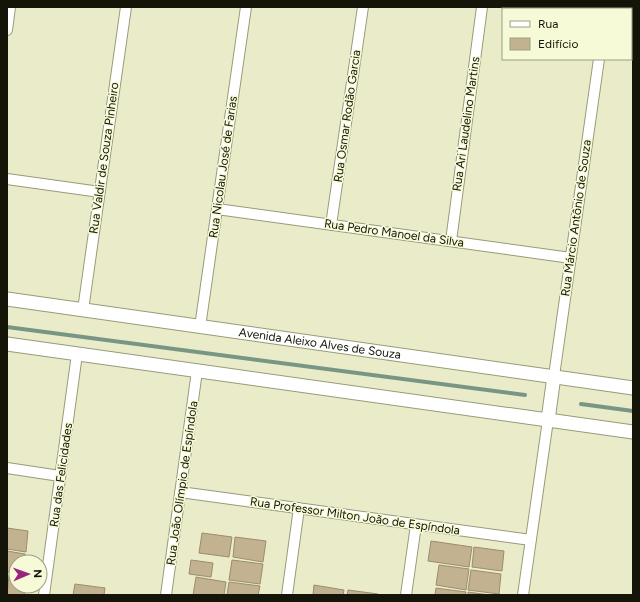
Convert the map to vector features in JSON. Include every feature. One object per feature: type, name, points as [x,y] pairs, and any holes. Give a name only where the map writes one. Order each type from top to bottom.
[{"type":"street","points":[[7,30],[10,7]]},
{"type":"street","name":"Rua Valdir de Souza Pinheiro","points":[[83,310],[126,7]]},
{"type":"street","name":"Rua Nicolau José de Farias","points":[[200,326],[246,7]]},
{"type":"street","name":"Rua Osmar Rodão Garcia","points":[[331,225],[363,7]]},
{"type":"street","name":"Rua Ari Laudelino Martins","points":[[451,241],[482,7]]},
{"type":"street","name":"Rua Márcio Antônio de Souza","points":[[554,376],[599,60]]},
{"type":"street","points":[[7,179],[100,192]]},
{"type":"street","name":"Rua Pedro Manoel da Silva","points":[[217,209],[571,258]]},
{"type":"street","name":"Avenida Aleixo Alves de Souza","points":[[7,299],[633,388]]},
{"type":"street","points":[[7,344],[633,432]]},
{"type":"street","name":"Rua das Felicidades","points":[[44,595],[77,354]]},
{"type":"street","name":"Rua João Olímpio de Espíndola","points":[[166,595],[197,371]]},
{"type":"street","points":[[523,595],[554,376]]},
{"type":"street","points":[[7,468],[60,476]]},
{"type":"street","name":"Rua Professor Milton João de Espíndola","points":[[180,492],[531,540]]},
{"type":"street","points":[[287,595],[299,508]]},
{"type":"street","points":[[406,595],[416,525]]},
{"type":"building","points":[[7,528],[28,531],[26,552],[7,549]]},
{"type":"building","points":[[202,533],[232,537],[229,557],[199,553]]},
{"type":"building","points":[[235,537],[266,541],[263,562],[233,557]]},
{"type":"building","points":[[431,541],[472,547],[469,567],[428,561]]},
{"type":"building","points":[[474,547],[504,551],[502,571],[472,567]]},
{"type":"building","points":[[7,551],[25,554],[8,554],[7,572]]},
{"type":"building","points":[[191,560],[213,563],[211,577],[189,574]]},
{"type":"building","points":[[232,560],[263,564],[260,584],[229,580]]},
{"type":"building","points":[[439,565],[469,569],[466,590],[436,585]]},
{"type":"building","points":[[471,570],[501,574],[499,594],[468,590]]},
{"type":"building","points":[[196,577],[226,582],[224,595],[193,595]]},
{"type":"building","points":[[229,582],[260,586],[258,595],[227,595]]},
{"type":"building","points":[[75,584],[105,588],[104,595],[73,595]]},
{"type":"building","points":[[8,585],[8,594],[24,594],[24,595],[7,595]]},
{"type":"building","points":[[314,585],[344,590],[343,595],[313,595]]},
{"type":"building","points":[[436,588],[466,592],[465,595],[435,595]]},
{"type":"building","points":[[348,590],[378,594],[378,595],[347,595]]},
{"type":"building","points":[[468,592],[489,595],[468,595]]},
{"type":"waterway","points":[[7,327],[525,395]]},
{"type":"waterway","points":[[581,404],[633,411]]}]
